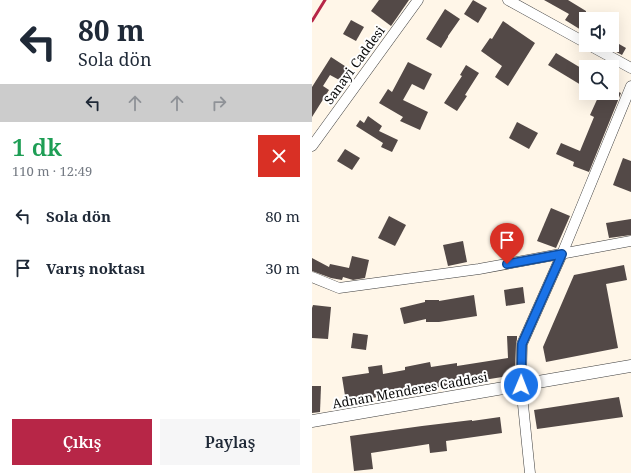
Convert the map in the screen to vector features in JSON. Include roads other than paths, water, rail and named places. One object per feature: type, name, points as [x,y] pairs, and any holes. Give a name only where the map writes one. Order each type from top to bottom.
[{"type":"street","name":"Sanayi Caddesi","points":[[312,146],[418,0]]},
{"type":"street","points":[[508,0],[579,40]]},
{"type":"street","points":[[602,52],[631,68]]},
{"type":"street","points":[[530,473],[521,385],[522,344],[562,254],[631,86]]},
{"type":"street","points":[[312,277],[339,288],[479,269],[631,241]]},
{"type":"street","name":"Adnan Menderes Caddesi","points":[[312,421],[631,366]]},
{"type":"railway","points":[[312,21],[325,0]]}]
